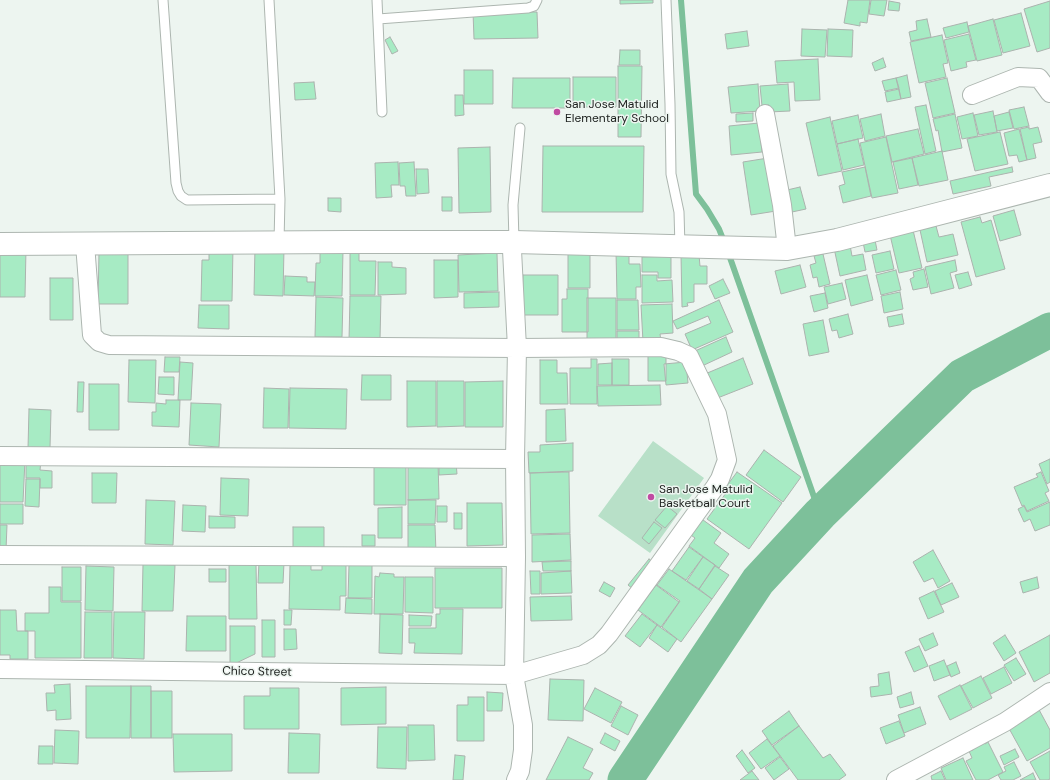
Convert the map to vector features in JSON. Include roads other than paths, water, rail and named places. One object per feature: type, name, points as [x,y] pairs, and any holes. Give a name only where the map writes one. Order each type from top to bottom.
[{"type":"street","points":[[972,95],[1018,77],[1039,78],[1050,93]]},
{"type":"street","points":[[765,114],[782,205],[787,249]]},
{"type":"street","points":[[0,244],[514,242],[787,249],[837,240],[1050,185]]},
{"type":"street","points":[[514,242],[512,250],[517,348],[514,675],[523,725],[523,750],[520,771],[516,780]]},
{"type":"street","name":"Chico Street","points":[[0,669],[514,675],[583,655],[599,645],[609,634],[715,487],[720,479],[727,460],[717,414],[689,356],[678,350],[661,347],[517,348],[109,345],[99,342],[92,335],[85,244]]},
{"type":"street","points":[[0,456],[515,459]]},
{"type":"street","points":[[0,555],[516,557]]},
{"type":"street","points":[[907,777],[1005,722],[1050,692]]},
{"type":"lane","points":[[163,0],[176,183],[178,191],[181,196],[187,200],[280,199]]},
{"type":"lane","points":[[269,0],[280,199],[279,242]]},
{"type":"lane","points":[[377,0],[382,112]]},
{"type":"lane","points":[[378,19],[528,8],[534,6],[537,0]]},
{"type":"lane","points":[[666,0],[671,174],[679,212],[690,247]]},
{"type":"lane","points":[[514,242],[513,205],[520,128]]},
{"type":"waterway","points":[[681,0],[696,194],[719,229],[725,244]]},
{"type":"waterway","points":[[728,252],[820,514]]},
{"type":"waterway","points":[[625,780],[758,581],[820,514],[962,376],[1050,330]]},
{"type":"place","name":"San Jose Matulid Elementary School","points":[[557,112]]},
{"type":"place","name":"San Jose Matulid Basketball Court","points":[[651,497]]}]
